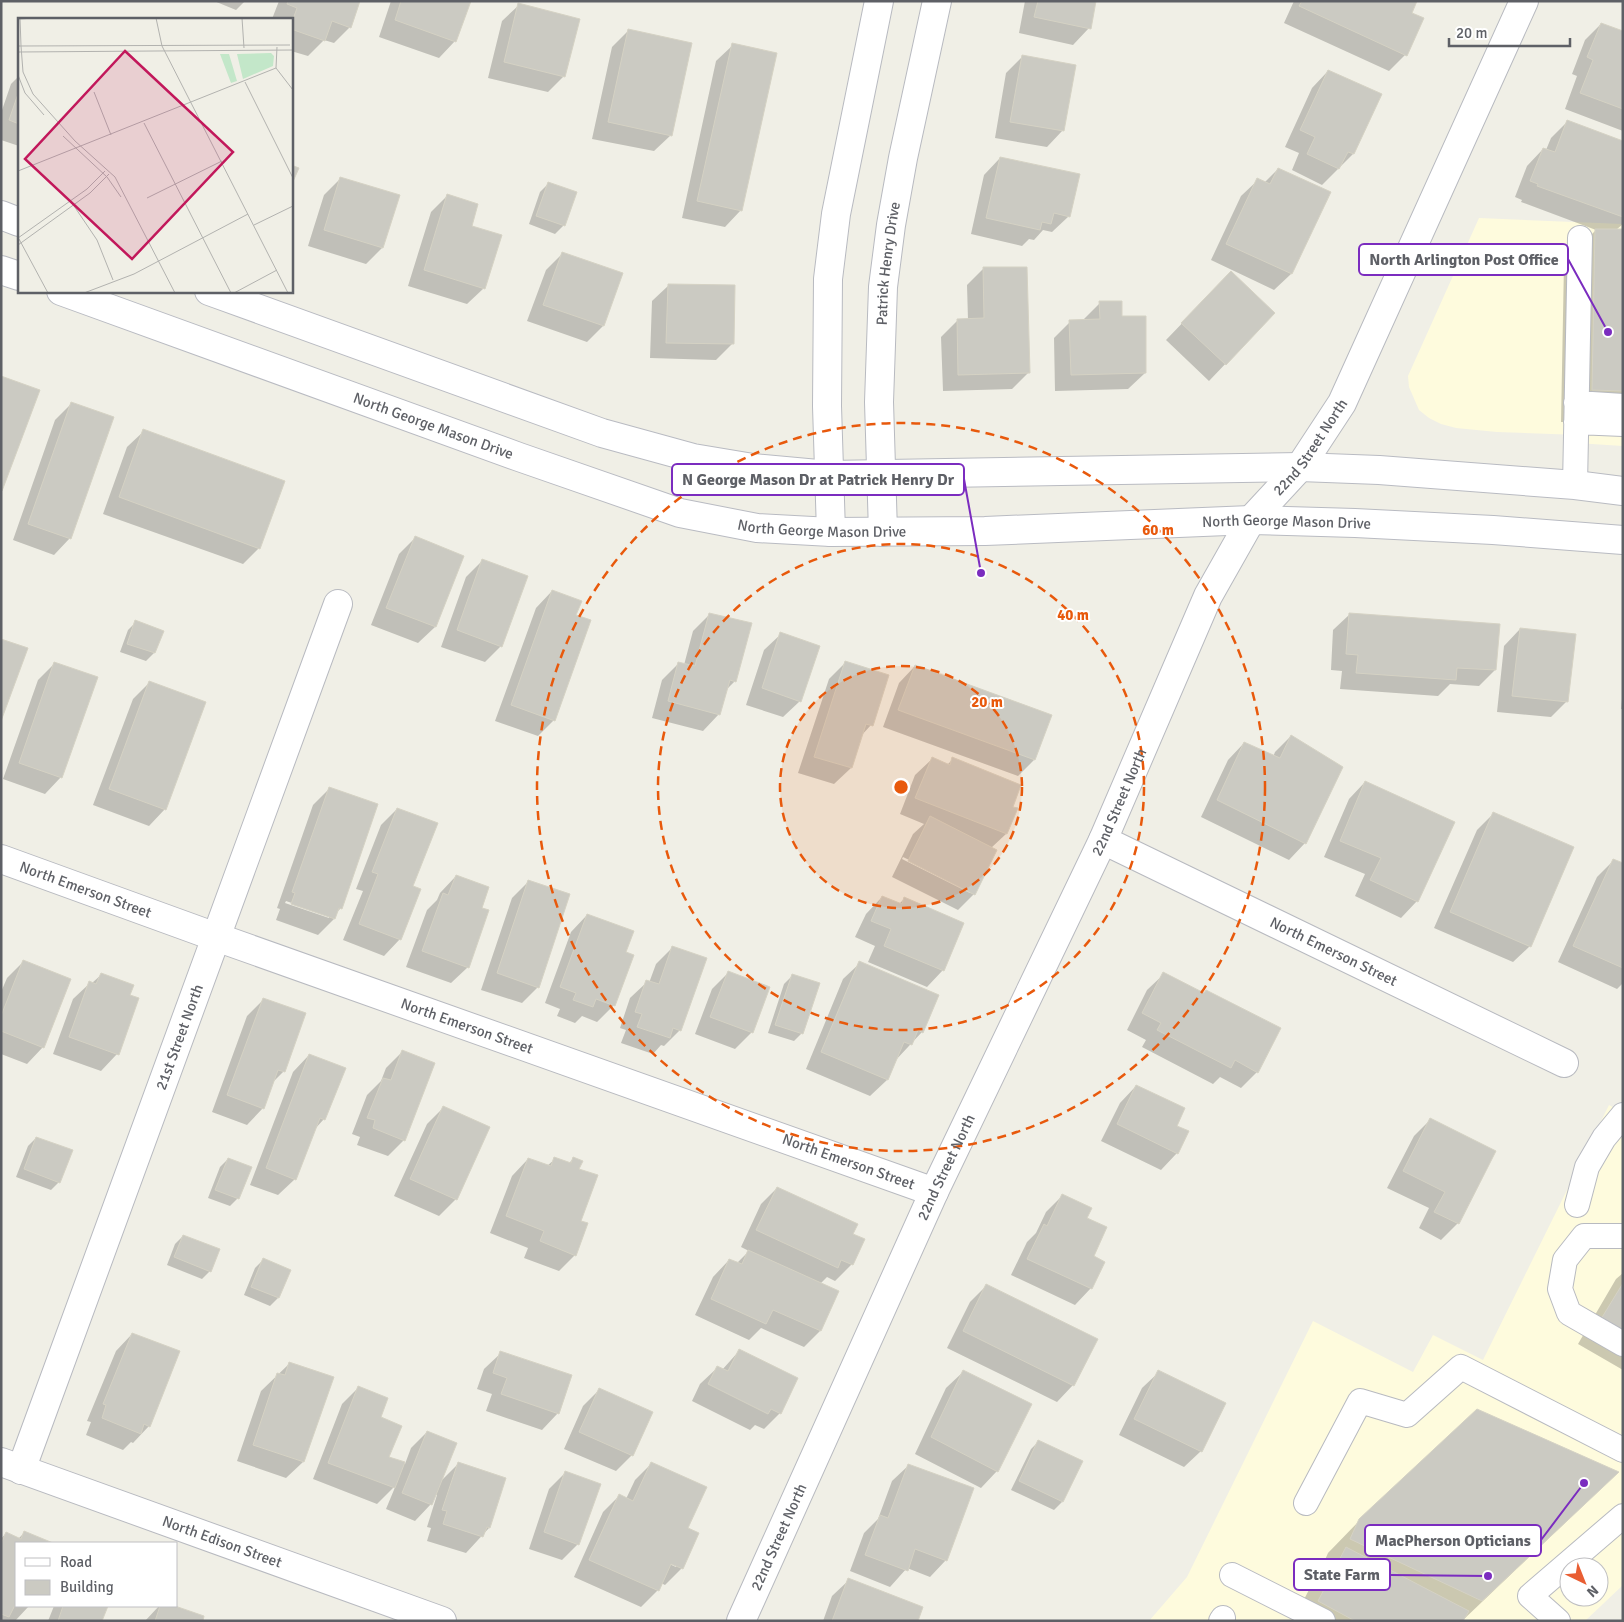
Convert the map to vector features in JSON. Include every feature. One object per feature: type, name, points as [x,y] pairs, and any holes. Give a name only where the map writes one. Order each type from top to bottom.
[{"type":"street","points":[[831,532],[827,406],[828,279],[836,214],[879,1]]},
{"type":"street","name":"22nd Street North","points":[[741,1621],[934,1192],[1103,840],[1208,596],[1251,520],[1300,467],[1342,403],[1524,1]]},
{"type":"street","name":"Patrick Henry Drive","points":[[883,532],[879,402],[883,288],[891,225],[932,2]]},
{"type":"street","points":[[1,216],[18,222]]},
{"type":"street","points":[[1,270],[18,276]]},
{"type":"street","name":"North George Mason Drive","points":[[64,292],[519,458],[680,513],[758,528],[831,532],[985,531],[1251,520],[1493,530],[1623,540]]},
{"type":"street","points":[[212,292],[602,433],[693,458],[753,468],[829,475],[1300,467],[1379,470],[1575,485],[1623,491]]},
{"type":"street","name":"21st Street North","points":[[11,1466],[216,937],[338,604]]},
{"type":"street","name":"North Emerson Street","points":[[1103,840],[1564,1063]]},
{"type":"street","name":"North Emerson Street","points":[[1,859],[934,1192]]},
{"type":"street","name":"North Edison Street","points":[[11,1466],[442,1621]]},
{"type":"lane","points":[[1575,485],[1580,238]]},
{"type":"lane","points":[[1576,413],[1623,406]]},
{"type":"lane","points":[[1576,413],[1623,424]]},
{"type":"lane","points":[[1577,1205],[1587,1167],[1604,1138],[1623,1115]]},
{"type":"lane","points":[[1623,1236],[1584,1236],[1565,1260],[1560,1289],[1569,1313],[1623,1344]]},
{"type":"lane","points":[[1306,1503],[1360,1402],[1407,1415],[1461,1367],[1623,1450]]},
{"type":"lane","points":[[1558,1621],[1530,1596],[1623,1516]]},
{"type":"lane","points":[[1232,1575],[1323,1621]]},
{"type":"shaded area","points":[[1479,218],[1623,224],[1623,446],[1576,443],[1579,435],[1497,432],[1456,428],[1441,424],[1419,410],[1409,387],[1408,376]]},
{"type":"shaded area","points":[[1609,1105],[1623,1113],[1623,1585],[1609,1598],[1609,1557],[1559,1557],[1559,1607],[1600,1607],[1585,1621],[1149,1621],[1187,1577],[1313,1321],[1413,1372],[1433,1335],[1483,1360]]},
{"type":"building","points":[[288,1],[360,1],[351,28],[332,21],[325,41],[292,29],[292,22],[297,8],[287,4]]},
{"type":"building","points":[[401,1],[471,1],[456,42],[395,20]]},
{"type":"building","points":[[1038,1],[1096,1],[1091,29],[1034,17]]},
{"type":"building","points":[[1302,1],[1417,1],[1412,13],[1424,18],[1407,56],[1299,6]]},
{"type":"building","points":[[518,3],[580,19],[565,77],[504,62]]},
{"type":"building","points":[[1601,23],[1623,31],[1623,109],[1580,93],[1593,60],[1587,57]]},
{"type":"building","points":[[628,29],[692,43],[672,136],[608,122]]},
{"type":"building","points":[[732,43],[777,53],[742,211],[697,201]]},
{"type":"building","points":[[1022,55],[1076,65],[1064,131],[1010,122]]},
{"type":"building","points":[[1328,70],[1382,94],[1354,154],[1348,152],[1339,169],[1307,154],[1315,137],[1300,130]]},
{"type":"building","points":[[18,94],[18,124],[9,120]]},
{"type":"building","points":[[1567,120],[1623,141],[1623,217],[1537,186],[1538,184],[1530,181],[1543,148],[1555,152]]},
{"type":"building","points":[[1000,157],[1080,174],[1070,217],[1054,213],[1051,224],[1042,222],[1040,230],[986,218]]},
{"type":"building","points":[[292,165],[299,168],[292,184]]},
{"type":"building","points":[[1278,168],[1331,192],[1292,274],[1226,244],[1257,178],[1270,184]]},
{"type":"building","points":[[340,177],[400,195],[383,248],[324,230]]},
{"type":"building","points":[[548,182],[577,192],[565,226],[536,216]]},
{"type":"building","points":[[447,194],[478,204],[472,226],[502,235],[485,289],[424,270]]},
{"type":"building","points":[[1595,229],[1623,229],[1623,391],[1592,390]]},
{"type":"building","points":[[562,252],[623,273],[604,326],[543,305]]},
{"type":"building","points":[[983,267],[1027,267],[1030,373],[958,375],[957,319],[984,318]]},
{"type":"building","points":[[1231,271],[1275,313],[1226,365],[1181,323]]},
{"type":"building","points":[[668,284],[735,285],[734,344],[666,343]]},
{"type":"building","points":[[1099,301],[1122,301],[1122,316],[1146,316],[1146,373],[1071,375],[1069,320],[1100,319]]},
{"type":"building","points":[[1,376],[40,390],[2,491],[1,490]]},
{"type":"building","points":[[71,402],[114,417],[71,539],[28,524]]},
{"type":"building","points":[[143,429],[285,481],[260,549],[119,497]]},
{"type":"building","points":[[415,536],[464,556],[436,627],[386,608]]},
{"type":"building","points":[[482,559],[528,576],[502,647],[457,630]]},
{"type":"building","points":[[552,590],[582,601],[576,615],[591,620],[555,721],[511,705]]},
{"type":"building","points":[[709,613],[752,623],[736,682],[730,680],[720,715],[668,701],[678,662],[695,666]]},
{"type":"building","points":[[1349,613],[1500,624],[1496,670],[1457,668],[1456,680],[1356,673],[1358,655],[1346,654]]},
{"type":"building","points":[[135,620],[164,631],[155,653],[127,644]]},
{"type":"building","points":[[1520,628],[1576,634],[1568,702],[1512,696]]},
{"type":"building","points":[[780,632],[820,646],[801,702],[762,688]]},
{"type":"building","points":[[1,639],[28,648],[1,721]]},
{"type":"building","points":[[845,661],[889,675],[873,726],[866,724],[852,768],[814,757]]},
{"type":"building","points":[[54,662],[98,677],[62,778],[19,763]]},
{"type":"building","points":[[915,665],[1052,715],[1035,760],[898,710]]},
{"type":"building","points":[[149,681],[206,702],[166,810],[109,789]]},
{"type":"building","points":[[1291,735],[1343,767],[1306,844],[1217,800],[1244,742],[1280,758]]},
{"type":"building","points":[[932,757],[950,765],[952,757],[1021,785],[1013,807],[1018,808],[1007,834],[915,798]]},
{"type":"building","points":[[1365,781],[1455,822],[1418,902],[1370,880],[1381,858],[1340,841]]},
{"type":"building","points":[[329,787],[378,804],[342,909],[339,908],[335,919],[291,904],[295,893],[292,892]]},
{"type":"building","points":[[397,808],[438,823],[413,886],[421,889],[401,940],[359,924],[378,874],[372,872]]},
{"type":"building","points":[[1493,812],[1574,847],[1531,947],[1450,912]]},
{"type":"building","points":[[930,816],[997,850],[975,895],[908,861]]},
{"type":"building","points":[[1613,859],[1623,863],[1623,968],[1573,946]]},
{"type":"building","points":[[456,875],[489,887],[482,908],[489,910],[469,968],[422,951],[443,893],[448,895]]},
{"type":"building","points":[[528,880],[570,894],[539,988],[497,973]]},
{"type":"building","points":[[882,896],[902,904],[904,897],[964,923],[944,971],[884,946],[891,929],[871,921]]},
{"type":"building","points":[[587,914],[634,931],[626,952],[634,955],[615,1006],[596,999],[593,1007],[573,1000],[576,993],[560,987]]},
{"type":"building","points":[[672,946],[707,958],[681,1031],[673,1028],[670,1038],[637,1027],[642,1014],[635,1012],[646,980],[659,984]]},
{"type":"building","points":[[23,960],[71,979],[44,1048],[1,1031],[1,1016]]},
{"type":"building","points":[[859,961],[939,995],[923,1033],[918,1030],[912,1045],[904,1042],[888,1080],[821,1052]]},
{"type":"building","points":[[728,971],[770,987],[753,1033],[710,1017]]},
{"type":"building","points":[[1163,972],[1204,993],[1206,990],[1281,1028],[1258,1073],[1235,1060],[1231,1068],[1157,1030],[1161,1023],[1142,1013]]},
{"type":"building","points":[[101,973],[134,985],[130,995],[139,998],[119,1055],[69,1037],[89,981],[96,984]]},
{"type":"building","points":[[792,974],[820,983],[803,1034],[775,1025]]},
{"type":"building","points":[[263,998],[306,1013],[285,1072],[278,1070],[264,1109],[227,1095]]},
{"type":"building","points":[[402,1050],[435,1063],[405,1141],[373,1128],[375,1120],[367,1118],[383,1078],[391,1080]]},
{"type":"building","points":[[309,1054],[346,1068],[325,1120],[320,1118],[296,1180],[266,1168]]},
{"type":"building","points":[[1136,1085],[1185,1108],[1177,1126],[1189,1131],[1178,1154],[1117,1124]]},
{"type":"building","points":[[443,1106],[490,1127],[457,1200],[410,1179]]},
{"type":"building","points":[[1430,1118],[1496,1151],[1459,1224],[1434,1212],[1445,1192],[1403,1171]]},
{"type":"building","points":[[36,1137],[73,1150],[60,1183],[24,1169]]},
{"type":"building","points":[[554,1157],[571,1163],[573,1157],[583,1161],[579,1169],[598,1175],[581,1221],[588,1223],[576,1256],[540,1241],[544,1231],[506,1216],[528,1158],[551,1166]]},
{"type":"building","points":[[228,1158],[252,1167],[239,1199],[215,1190]]},
{"type":"building","points":[[777,1187],[858,1224],[853,1234],[865,1239],[853,1265],[841,1260],[838,1268],[756,1230]]},
{"type":"building","points":[[1062,1194],[1092,1208],[1087,1218],[1107,1227],[1094,1256],[1105,1262],[1092,1289],[1027,1259],[1044,1224],[1047,1226]]},
{"type":"building","points":[[183,1235],[220,1249],[211,1272],[174,1257]]},
{"type":"building","points":[[748,1250],[839,1291],[821,1331],[773,1310],[766,1324],[711,1299],[729,1259],[742,1264]]},
{"type":"building","points":[[263,1258],[291,1270],[279,1298],[251,1287]]},
{"type":"building","points":[[1623,1283],[1623,1332],[1601,1319]]},
{"type":"building","points":[[986,1284],[1098,1339],[1074,1386],[963,1331]]},
{"type":"building","points":[[132,1333],[180,1351],[150,1427],[144,1424],[141,1434],[102,1418],[106,1405],[103,1404]]},
{"type":"building","points":[[739,1349],[798,1378],[781,1414],[771,1409],[768,1414],[708,1384],[717,1366],[728,1371]]},
{"type":"building","points":[[500,1351],[572,1375],[559,1414],[501,1394],[507,1378],[493,1373]]},
{"type":"building","points":[[289,1362],[334,1377],[304,1462],[253,1445],[277,1373],[285,1375]]},
{"type":"building","points":[[963,1370],[1032,1404],[998,1472],[931,1437]]},
{"type":"building","points":[[1158,1370],[1226,1403],[1202,1452],[1134,1419]]},
{"type":"building","points":[[358,1386],[388,1398],[381,1417],[402,1426],[389,1457],[405,1462],[395,1488],[328,1463]]},
{"type":"building","points":[[599,1388],[653,1412],[633,1456],[579,1432]]},
{"type":"building","points":[[1477,1409],[1619,1472],[1482,1601],[1350,1539],[1359,1519]]},
{"type":"building","points":[[427,1431],[457,1443],[432,1505],[402,1493]]},
{"type":"building","points":[[1038,1440],[1083,1461],[1063,1502],[1019,1481]]},
{"type":"building","points":[[458,1462],[506,1478],[490,1528],[487,1527],[483,1537],[443,1524],[447,1511],[442,1510]]},
{"type":"building","points":[[651,1462],[707,1487],[688,1528],[699,1533],[683,1569],[671,1564],[659,1591],[589,1560],[619,1494],[633,1501]]},
{"type":"building","points":[[908,1464],[974,1488],[947,1561],[915,1549],[908,1571],[865,1555],[880,1515],[888,1518]]},
{"type":"building","points":[[565,1471],[601,1484],[579,1545],[544,1532]]},
{"type":"building","points":[[24,1531],[51,1542],[15,1542],[15,1605],[9,1617],[1,1614],[1,1544],[6,1532],[21,1539]]},
{"type":"building","points":[[1346,1547],[1469,1611],[1463,1621],[1355,1621],[1318,1601]]},
{"type":"building","points":[[848,1578],[923,1607],[918,1621],[832,1621]]},
{"type":"building","points":[[63,1607],[108,1607],[102,1621],[58,1621]]},
{"type":"building","points":[[160,1607],[178,1607],[204,1616],[203,1621],[155,1621]]},
{"type":"place","name":"North Arlington Post Office","points":[[1608,332]]},
{"type":"place","name":"N George Mason Dr at Patrick Henry Dr","points":[[981,573]]},
{"type":"place","name":"MacPherson Opticians","points":[[1584,1483]]},
{"type":"place","name":"State Farm","points":[[1488,1576]]}]
